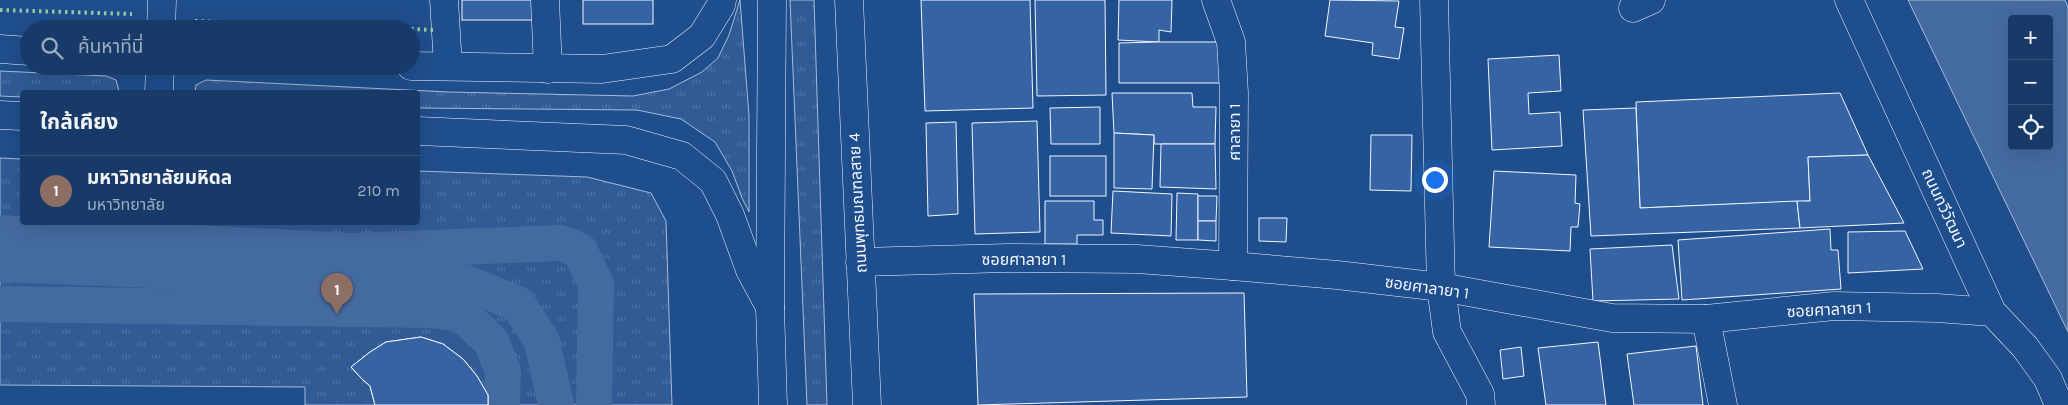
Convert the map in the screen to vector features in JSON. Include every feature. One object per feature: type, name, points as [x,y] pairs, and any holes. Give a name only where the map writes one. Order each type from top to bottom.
[{"type":"main road","points":[[161,20],[162,0]]},
{"type":"main road","points":[[444,0],[448,66]]},
{"type":"main road","points":[[545,0],[548,69]]},
{"type":"main road","points":[[420,66],[602,69],[672,59],[702,36],[721,5],[722,0]]},
{"type":"main road","points":[[772,0],[770,307],[773,405]]},
{"type":"main road","name":"ถนนพุทธมณฑลสาย 4","points":[[848,0],[867,405]]},
{"type":"main road","name":"ศาลายา 1","points":[[1216,0],[1231,42],[1234,93],[1233,266]]},
{"type":"main road","points":[[1434,0],[1441,287],[1447,332],[1480,394],[1481,405]]},
{"type":"main road","name":"ถนนทวีวัฒนา","points":[[1850,0],[1992,312],[2025,347],[2048,379],[2059,405]]},
{"type":"main road","points":[[0,49],[20,50]]},
{"type":"main road","points":[[159,90],[160,75]]},
{"type":"main road","points":[[0,115],[20,116]]},
{"type":"main road","points":[[420,131],[626,140],[682,156],[713,181],[730,215],[750,270],[770,307]]},
{"type":"main road","name":"ซอยศาลายา 1","points":[[860,262],[1008,258],[1137,259],[1233,266],[1441,287],[1612,318],[1706,319],[1834,306],[1937,308],[1992,312]]},
{"type":"main road","points":[[1706,319],[1722,405]]},
{"type":"green space","points":[[740,0],[749,116],[749,212],[732,171],[715,142],[681,119],[637,110],[420,108],[420,91],[633,96],[669,89],[702,72],[718,58],[729,35]]},
{"type":"green space","points":[[790,0],[814,0],[827,405],[807,405]]},
{"type":"green space","points":[[0,71],[20,72],[20,75],[106,76],[116,80],[119,90],[20,90],[20,97],[0,96]]},
{"type":"green space","points":[[206,80],[408,90],[195,90],[196,85]]},
{"type":"green space","points":[[0,158],[20,159],[20,225],[420,225],[420,171],[587,177],[651,193],[666,221],[672,405],[305,405],[305,387],[0,385]]},
{"type":"shaded area","points":[[1908,0],[2065,0],[2068,7],[2068,332]]},
{"type":"building","points":[[462,0],[533,0],[533,20],[462,20]]},
{"type":"building","points":[[583,0],[653,0],[653,24],[583,24]]},
{"type":"building","points":[[921,0],[1030,0],[1033,108],[925,111]]},
{"type":"building","points":[[1035,0],[1105,0],[1106,95],[1037,96]]},
{"type":"building","points":[[1119,0],[1172,0],[1171,32],[1159,30],[1159,42],[1118,40]]},
{"type":"building","points":[[1330,0],[1399,1],[1395,27],[1404,28],[1399,59],[1372,55],[1373,43],[1325,36]]},
{"type":"building","points":[[1221,42],[1221,83],[1119,83],[1119,43]]},
{"type":"building","points":[[1559,55],[1561,91],[1528,93],[1529,114],[1560,112],[1562,146],[1492,150],[1488,59]]},
{"type":"building","points":[[1112,93],[1192,93],[1193,107],[1216,107],[1215,144],[1154,144],[1154,135],[1114,133]]},
{"type":"building","points":[[1840,93],[1868,155],[1808,157],[1810,201],[1640,208],[1636,102]]},
{"type":"building","points":[[1100,107],[1100,144],[1051,144],[1050,108]]},
{"type":"building","points":[[1636,108],[1640,208],[1797,201],[1800,228],[1591,236],[1583,110]]},
{"type":"building","points":[[1037,121],[1040,232],[975,234],[972,123]]},
{"type":"building","points":[[956,122],[958,214],[928,216],[926,123]]},
{"type":"building","points":[[1114,133],[1154,135],[1152,189],[1114,188]]},
{"type":"building","points":[[1371,135],[1412,135],[1411,191],[1370,190]]},
{"type":"building","points":[[1161,144],[1215,144],[1216,189],[1160,187]]},
{"type":"building","points":[[1868,155],[1904,223],[1800,228],[1797,201],[1810,201],[1808,157]]},
{"type":"building","points":[[1050,156],[1106,156],[1106,196],[1050,196]]},
{"type":"building","points":[[1494,171],[1576,175],[1575,203],[1580,204],[1578,227],[1571,227],[1570,251],[1489,247]]},
{"type":"building","points":[[1113,191],[1172,194],[1171,236],[1111,233]]},
{"type":"building","points":[[1177,193],[1198,194],[1198,240],[1176,240]]},
{"type":"building","points":[[1198,196],[1217,196],[1216,221],[1198,221]]},
{"type":"building","points":[[1045,201],[1094,201],[1094,220],[1103,220],[1103,235],[1077,235],[1077,244],[1045,244]]},
{"type":"building","points":[[1259,218],[1287,218],[1286,242],[1259,241]]},
{"type":"building","points":[[1198,221],[1216,221],[1216,241],[1198,240]]},
{"type":"building","points":[[1830,229],[1831,250],[1838,250],[1841,289],[1682,300],[1678,240]]},
{"type":"building","points":[[1905,231],[1923,269],[1848,273],[1848,232]]},
{"type":"building","points":[[1672,245],[1679,299],[1593,301],[1590,249]]},
{"type":"building","points":[[1244,293],[1247,397],[978,405],[974,294]]},
{"type":"building","points":[[421,337],[443,344],[463,359],[477,376],[488,395],[488,405],[443,405],[443,393],[422,397],[397,396],[403,405],[375,405],[370,386],[351,367],[386,342]]},
{"type":"building","points":[[421,337],[443,344],[463,359],[477,376],[488,395],[488,405],[375,405],[370,386],[351,367],[386,342]]},
{"type":"building","points":[[1598,342],[1606,405],[1546,405],[1538,348]]},
{"type":"building","points":[[1696,346],[1703,405],[1634,405],[1627,354]]},
{"type":"building","points":[[1521,347],[1524,376],[1503,379],[1500,350]]},
{"type":"waterway","points":[[0,233],[352,251],[561,243],[580,251],[596,284],[594,405]]},
{"type":"waterway","points":[[0,264],[464,282],[518,304],[542,341],[556,405]]},
{"type":"waterway","points":[[0,304],[430,310],[462,314],[491,341],[503,371],[502,405]]},
{"type":"hedge","points":[[0,10],[132,14]]},
{"type":"hedge","points":[[420,29],[435,30]]},
{"type":"place","name":"มหาวิทยาลัยมหิดล","points":[[337,314]]}]
